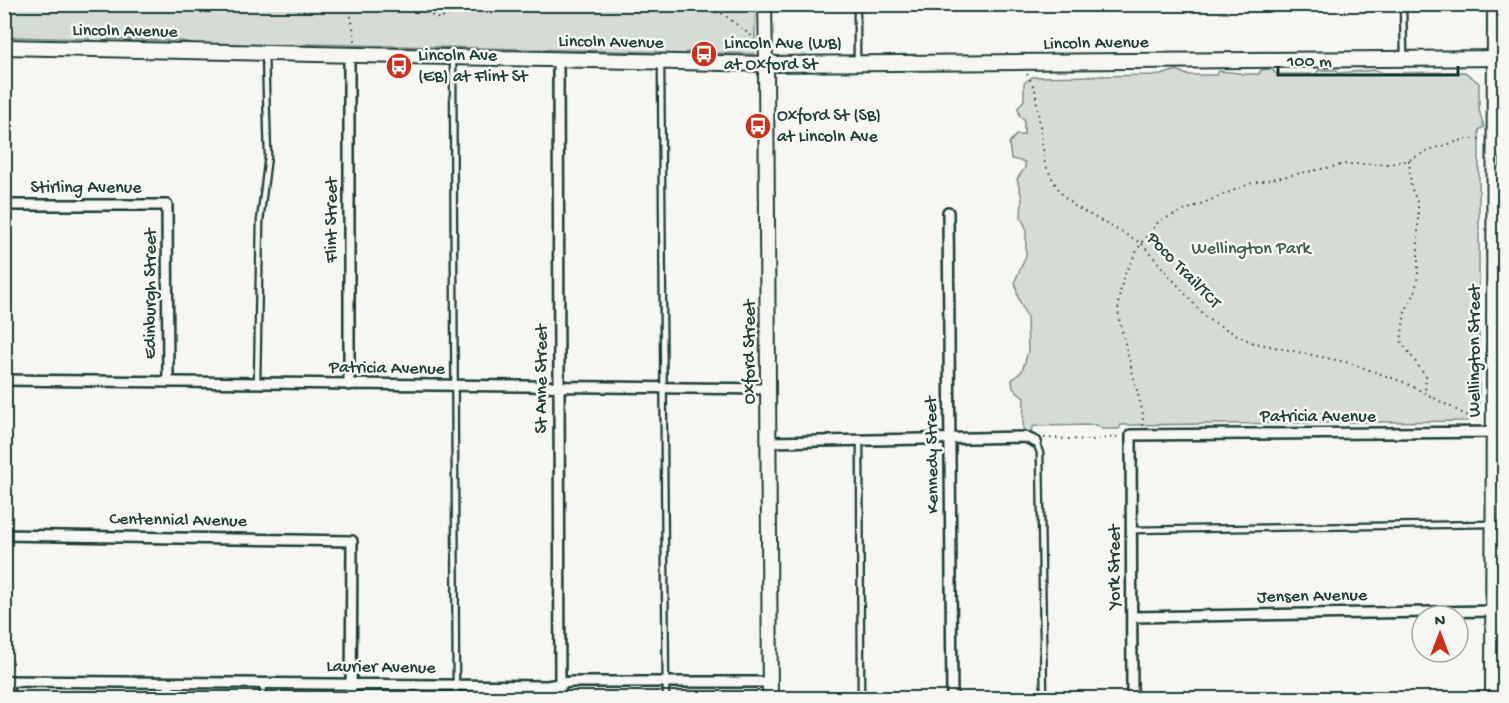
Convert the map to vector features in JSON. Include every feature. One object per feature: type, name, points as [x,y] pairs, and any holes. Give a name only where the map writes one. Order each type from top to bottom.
[{"type":"main road","name":"Lincoln Avenue","points":[[4,47],[766,64],[1499,58]]},
{"type":"main road","name":"Oxford Street","points":[[766,64],[770,699]]},
{"type":"street","name":"Oxford Street","points":[[765,4],[766,64]]},
{"type":"street","name":"Wellington Street","points":[[1492,699],[1492,524],[1499,432],[1499,58],[1494,4]]},
{"type":"street","name":"Flint Street","points":[[348,55],[349,385]]},
{"type":"street","name":"St Anne Street","points":[[558,60],[560,699]]},
{"type":"street","name":"Stirling Avenue","points":[[4,205],[167,205]]},
{"type":"street","name":"Edinburgh Street","points":[[167,205],[168,382]]},
{"type":"street","name":"Kennedy Street","points":[[948,212],[952,699]]},
{"type":"street","name":"Patricia Avenue","points":[[4,380],[769,389]]},
{"type":"street","name":"Patricia Avenue","points":[[1131,435],[1499,432]]},
{"type":"street","name":"York Street","points":[[1131,435],[1132,699]]},
{"type":"street","points":[[769,442],[1025,437],[1036,442]]},
{"type":"street","name":"Centennial Avenue","points":[[4,535],[352,541],[351,684]]},
{"type":"street","name":"Jensen Avenue","points":[[1132,616],[1492,611]]},
{"type":"street","name":"Laurier Avenue","points":[[8,699],[9,681],[547,686],[570,682],[770,682]]},
{"type":"street","points":[[169,683],[169,699]]},
{"type":"street","points":[[351,684],[351,699]]},
{"type":"lane","points":[[857,4],[857,64]]},
{"type":"lane","points":[[1403,4],[1404,59]]},
{"type":"lane","points":[[257,384],[260,221],[268,156],[265,52]]},
{"type":"lane","points":[[453,57],[456,699]]},
{"type":"lane","points":[[661,62],[666,699]]},
{"type":"lane","points":[[860,441],[861,699]]},
{"type":"lane","points":[[1036,442],[1040,453],[1044,699]]},
{"type":"lane","points":[[1132,530],[1492,524]]},
{"type":"lane","points":[[263,683],[263,699]]},
{"type":"path","points":[[348,55],[355,40],[350,4]]},
{"type":"path","points":[[362,4],[375,11],[383,12],[415,9],[440,19],[472,4]]},
{"type":"path","points":[[682,4],[694,12],[717,12],[754,38]]},
{"type":"path","points":[[717,12],[719,4]]},
{"type":"path","name":"Poco Trail/TCT","points":[[1027,73],[1035,89],[1045,164],[1064,197],[1076,207],[1141,243],[1207,319],[1251,342],[1350,363],[1406,383],[1478,422]]},
{"type":"path","points":[[1143,435],[1143,414],[1119,319],[1118,304],[1123,278],[1141,243],[1159,221],[1252,183],[1346,164],[1391,164],[1409,160],[1432,149],[1455,142],[1482,139]]},
{"type":"path","points":[[1409,160],[1411,187],[1418,204],[1418,274],[1415,293],[1405,312],[1401,341],[1426,377],[1425,393]]},
{"type":"path","points":[[1036,442],[1048,438],[1092,440],[1131,435]]},
{"type":"green space","points":[[5,4],[755,5],[755,54],[686,52],[681,58],[667,57],[659,52],[308,44],[285,50],[208,46],[181,41],[111,39],[94,44],[89,39],[11,37],[5,32]]},
{"type":"green space","name":"Wellington Park","points":[[1272,69],[1276,74],[1316,74],[1319,70],[1336,70],[1338,73],[1375,70],[1384,73],[1465,72],[1479,83],[1479,110],[1484,127],[1479,130],[1479,411],[1468,421],[1121,425],[1119,429],[1102,429],[1097,425],[1034,426],[1030,432],[1025,433],[1023,428],[1024,397],[1013,388],[1012,380],[1022,371],[1028,352],[1027,318],[1018,297],[1015,281],[1026,256],[1026,228],[1021,217],[1022,198],[1017,179],[1025,168],[1025,162],[1011,159],[1009,143],[1016,135],[1024,135],[1024,119],[1020,117],[1018,108],[1024,100],[1024,83],[1032,77],[1161,75],[1177,70],[1187,75],[1216,75],[1219,71],[1259,74],[1261,70]]},
{"type":"place","name":"Lincoln Ave (WB) at Oxford St","points":[[704,54]]},
{"type":"place","name":"Lincoln Ave (EB) at Flint St","points":[[399,66]]},
{"type":"place","name":"Oxford St (SB) at Lincoln Ave","points":[[758,126]]}]
